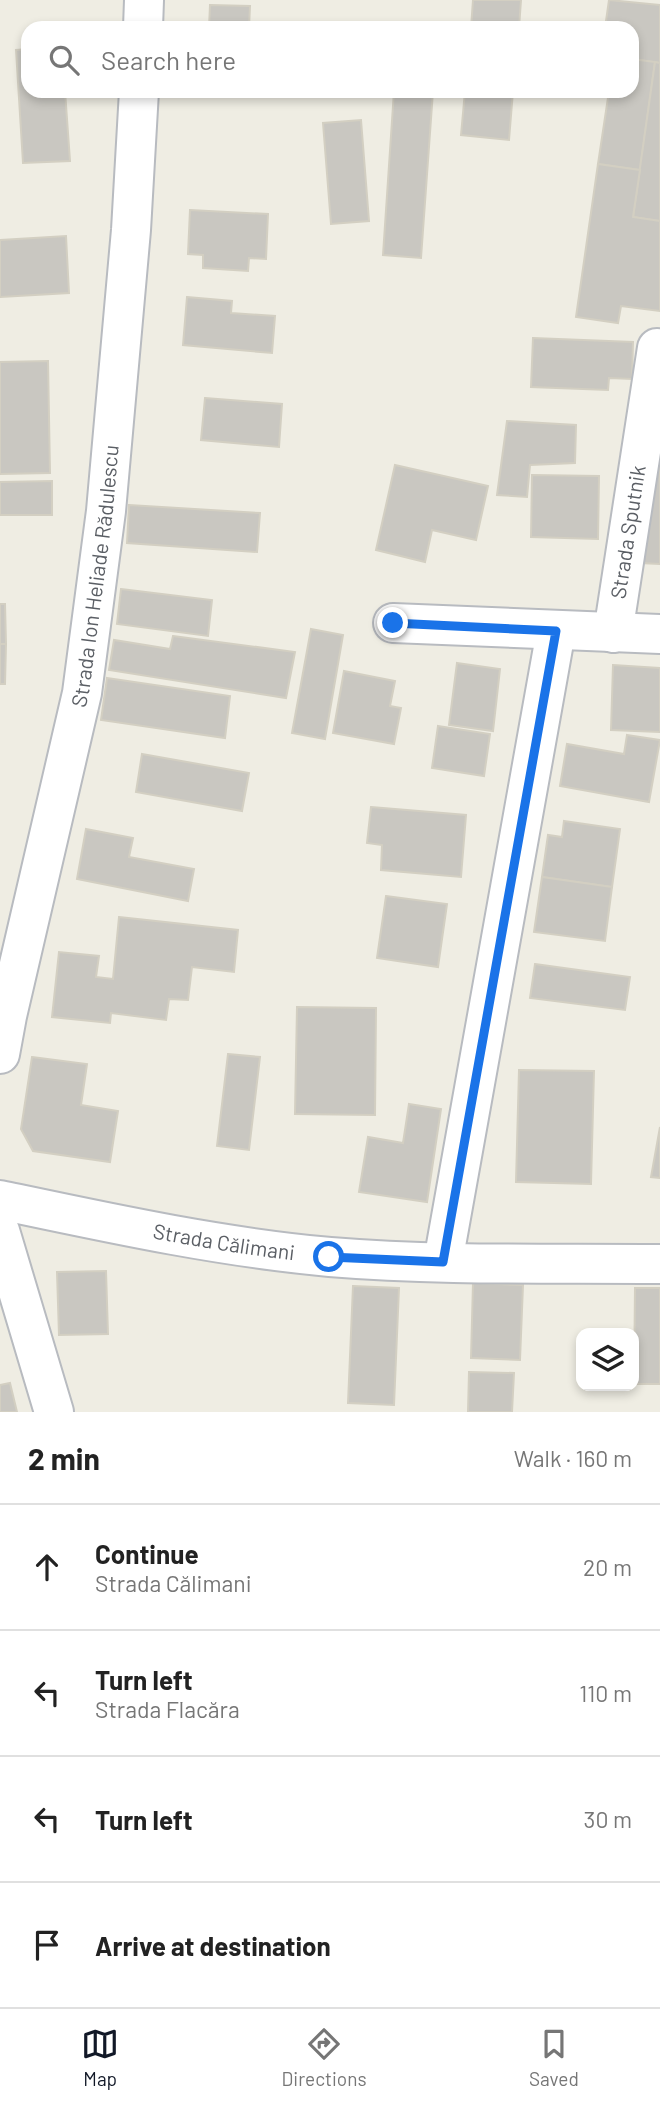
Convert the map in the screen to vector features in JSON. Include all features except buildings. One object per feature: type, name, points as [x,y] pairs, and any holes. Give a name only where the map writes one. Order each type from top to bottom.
[{"type":"street","points":[[143,21],[144,0]]},
{"type":"street","name":"Strada Ion Heliade Rădulescu","points":[[0,1054],[82,693],[106,511],[131,230],[139,98]]},
{"type":"street","name":"Strada Sputnik","points":[[613,633],[657,348]]},
{"type":"street","points":[[393,623],[660,635]]},
{"type":"street","points":[[443,1262],[556,631]]},
{"type":"street","name":"Strada Călimani","points":[[0,1200],[240,1247],[329,1257],[443,1262],[660,1264]]},
{"type":"street","points":[[0,1231],[54,1412]]},
{"type":"route","points":[[329,1257],[443,1262],[556,631],[393,623]]}]
